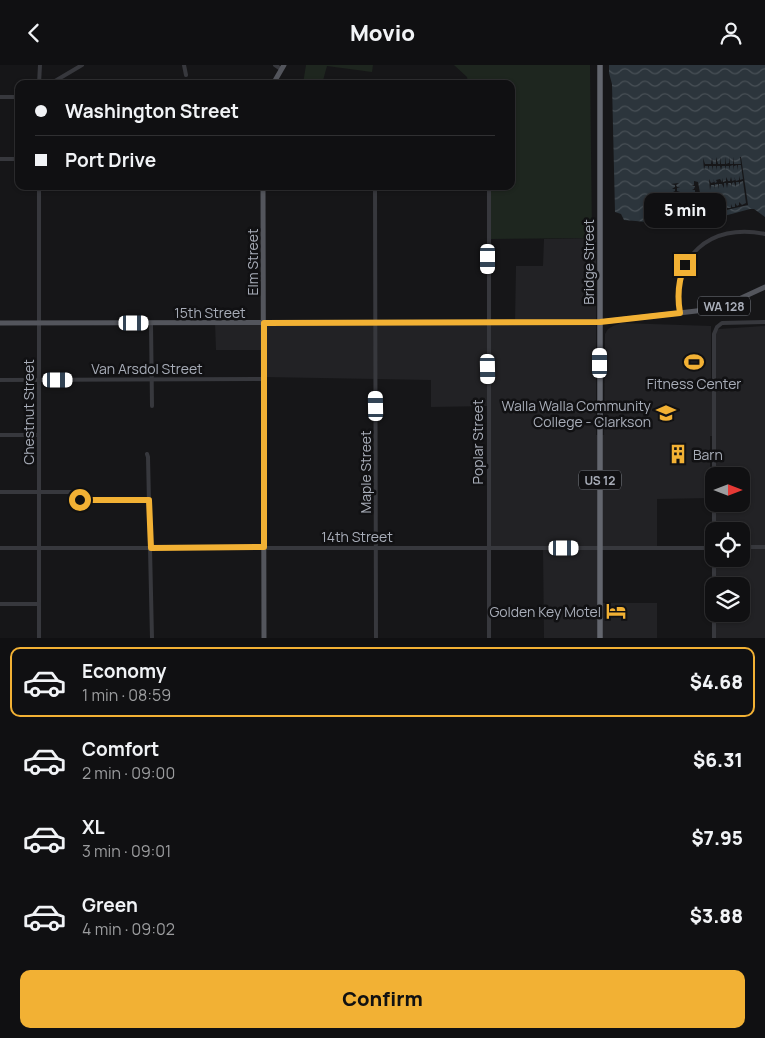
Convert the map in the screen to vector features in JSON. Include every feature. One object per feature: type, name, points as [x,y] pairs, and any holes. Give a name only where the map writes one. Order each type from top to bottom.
[{"type":"highway","name":"Bridge Street","points":[[600,65],[600,638]]},
{"type":"main road","points":[[275,80],[283,67]]},
{"type":"main road","name":"Elm Street","points":[[263,190],[264,638]]},
{"type":"main road","name":"WA 128","points":[[600,322],[705,310],[724,306],[765,287]]},
{"type":"main road","name":"15th Street","points":[[0,323],[600,322]]},
{"type":"street","points":[[39,80],[40,65]]},
{"type":"street","points":[[57,80],[82,65]]},
{"type":"street","points":[[184,65],[186,75]]},
{"type":"street","points":[[275,65],[283,67]]},
{"type":"street","points":[[0,97],[15,97]]},
{"type":"street","points":[[0,159],[15,159]]},
{"type":"street","name":"Chestnut Street","points":[[39,190],[39,638]]},
{"type":"street","name":"Maple Street","points":[[376,190],[376,638]]},
{"type":"street","name":"Poplar Street","points":[[489,190],[489,638]]},
{"type":"street","points":[[680,313],[678,295],[680,278],[685,265],[700,248],[718,236],[729,233],[751,231],[765,234]]},
{"type":"street","points":[[714,522],[714,334],[717,327],[722,323],[765,322]]},
{"type":"street","points":[[151,324],[152,406]]},
{"type":"street","name":"Van Arsdol Street","points":[[0,380],[264,379]]},
{"type":"street","points":[[0,435],[39,435]]},
{"type":"street","points":[[147,454],[152,638]]},
{"type":"street","points":[[0,492],[73,492],[80,500],[149,500]]},
{"type":"street","points":[[750,547],[765,547]]},
{"type":"street","name":"14th Street","points":[[0,548],[705,548]]},
{"type":"street","points":[[714,567],[714,638]]},
{"type":"street","points":[[0,604],[39,604]]},
{"type":"shaded area","points":[[306,65],[373,65],[372,72],[327,66],[323,80],[304,80]]},
{"type":"shaded area","points":[[454,65],[590,65],[592,238],[489,239],[489,190],[515,190],[515,80],[467,80],[467,77]]},
{"type":"shaded area","points":[[596,238],[596,435],[604,435],[605,334],[608,329],[621,323],[711,326],[711,391],[715,391],[716,331],[719,329],[765,326],[765,638],[714,638],[714,622],[750,622],[750,577],[714,577],[714,567],[750,567],[750,522],[714,522],[714,513],[750,513],[750,467],[714,467],[715,436],[710,436],[710,467],[705,467],[705,498],[657,499],[657,548],[600,548],[600,603],[657,603],[657,638],[544,638],[543,548],[489,548],[489,406],[431,407],[431,380],[264,377],[264,350],[216,350],[215,323],[515,323],[516,266],[543,266],[544,239]]},
{"type":"water","points":[[609,65],[765,65],[765,217],[754,209],[750,209],[724,216],[670,224],[624,220],[621,214],[615,212],[612,84]]},
{"type":"pier","points":[[716,157],[718,164],[720,164],[720,157],[721,164],[725,164],[725,157],[726,164],[729,163],[729,157],[730,164],[733,164],[733,157],[734,164],[741,164],[741,157],[748,205],[722,211],[722,216],[720,212],[689,213],[689,221],[687,207],[675,209],[678,207],[677,200],[673,200],[677,199],[676,196],[673,196],[676,195],[673,192],[675,189],[672,189],[675,185],[671,184],[679,183],[676,185],[680,187],[677,188],[677,191],[680,191],[677,192],[677,195],[681,195],[678,196],[678,199],[681,199],[678,200],[679,203],[682,203],[679,204],[679,207],[696,205],[697,202],[693,201],[696,201],[696,198],[692,197],[695,197],[696,194],[692,193],[695,193],[695,190],[692,190],[695,186],[691,186],[694,185],[694,181],[698,182],[700,193],[697,193],[697,196],[700,196],[697,198],[701,201],[698,201],[698,204],[701,206],[689,207],[689,212],[720,210],[720,207],[726,205],[727,208],[731,208],[731,204],[732,207],[735,207],[735,203],[737,206],[739,202],[742,205],[746,203],[743,181],[740,182],[740,186],[739,182],[736,182],[736,187],[734,182],[731,187],[731,183],[728,183],[727,188],[726,183],[724,183],[724,188],[722,184],[719,184],[719,189],[718,184],[715,184],[714,189],[714,185],[711,185],[710,190],[709,179],[711,183],[714,182],[713,179],[715,183],[717,182],[716,180],[720,179],[722,182],[722,178],[723,182],[726,181],[726,177],[728,181],[730,181],[731,177],[732,181],[735,180],[734,177],[736,181],[739,180],[739,176],[740,180],[743,179],[741,165],[738,165],[737,170],[737,165],[734,166],[734,170],[733,165],[730,166],[729,170],[729,166],[726,166],[726,170],[725,166],[722,166],[721,170],[720,166],[717,166],[716,170],[716,166],[713,166],[712,170],[712,166],[709,166],[709,170],[708,166],[705,166],[704,170],[703,158],[705,164],[711,164],[712,158],[713,164],[716,164]]},
{"type":"place","name":"Fitness Center","points":[[694,362]]},
{"type":"place","name":"Walla Walla Community College - Clarkson","points":[[666,413]]},
{"type":"place","name":"Barn","points":[[678,454]]},
{"type":"place","name":"Golden Key Motel","points":[[616,611]]},
{"type":"route","points":[[80,500],[149,500],[151,548],[264,547],[264,323],[600,322],[680,313],[678,288],[685,265]]}]
